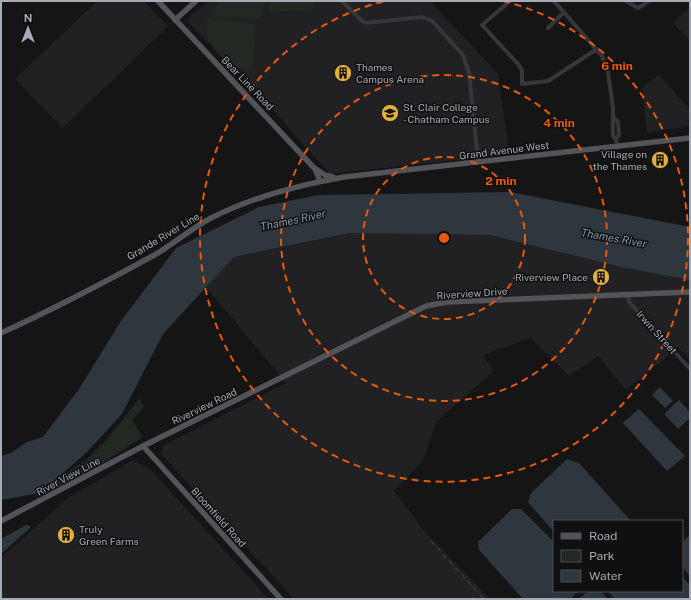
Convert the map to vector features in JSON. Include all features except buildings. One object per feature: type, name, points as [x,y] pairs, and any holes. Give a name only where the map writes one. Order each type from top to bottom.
[{"type":"main road","name":"Bear Line Road","points":[[158,1],[315,169],[320,181]]},
{"type":"main road","points":[[175,20],[196,1]]},
{"type":"main road","name":"Grand Avenue West","points":[[320,181],[339,177],[690,138]]},
{"type":"main road","points":[[315,169],[328,177],[339,177]]},
{"type":"main road","name":"Grande River Line","points":[[1,333],[159,252],[184,234],[211,218],[253,200],[320,181]]},
{"type":"main road","name":"Riverview Drive","points":[[273,382],[417,310],[437,303],[626,293],[690,292]]},
{"type":"main road","name":"Riverview Road","points":[[143,446],[273,382]]},
{"type":"main road","name":"River View Line","points":[[1,521],[143,446]]},
{"type":"main road","name":"Bloomfield Road","points":[[143,446],[281,599]]},
{"type":"street","points":[[342,1],[360,20],[366,23],[422,17],[430,19],[458,48],[469,72],[478,162]]},
{"type":"street","points":[[510,1],[482,25],[520,67],[522,84],[548,81],[597,49]]},
{"type":"street","points":[[554,1],[602,56],[608,73],[614,118],[618,122],[619,135],[616,139],[616,146]]},
{"type":"street","points":[[626,1],[638,8],[649,1]]},
{"type":"street","points":[[548,28],[564,12]]},
{"type":"street","name":"Irwin Street","points":[[626,293],[630,303],[690,369]]},
{"type":"shaded area","points":[[97,1],[144,1],[168,26],[63,128],[15,79]]},
{"type":"shaded area","name":"St. Clair College - Chatham Campus","points":[[208,1],[430,1],[498,74],[509,152],[474,158],[330,174],[240,74],[186,20]]},
{"type":"shaded area","points":[[690,7],[690,41],[673,23]]},
{"type":"shaded area","points":[[659,75],[690,109],[690,126],[647,133],[642,88]]},
{"type":"shaded area","points":[[349,233],[490,235],[621,267],[690,280],[690,359],[678,348],[626,390],[598,356],[569,376],[530,338],[483,355],[494,371],[436,422],[423,461],[394,491],[426,533],[490,599],[294,599],[161,454],[164,445],[286,383],[206,287],[234,257]]},
{"type":"shaded area","points":[[133,460],[148,467],[269,599],[1,599],[1,558],[68,498]]},
{"type":"green space","points":[[218,1],[265,1],[263,16],[259,18],[214,17]]},
{"type":"green space","points":[[268,1],[313,1],[313,10],[269,12]]},
{"type":"green space","points":[[207,18],[256,24],[253,63],[249,69],[243,69],[232,64],[215,51],[208,38]]},
{"type":"green space","points":[[140,398],[144,407],[132,420],[142,436],[140,439],[92,470],[46,494],[33,497],[43,492],[50,484],[87,459],[107,439]]},
{"type":"water","name":"Thames River","points":[[510,192],[690,227],[690,280],[621,267],[490,235],[349,233],[234,257],[163,334],[122,414],[86,453],[40,493],[1,500],[1,456],[11,453],[27,442],[43,437],[79,389],[121,321],[176,248],[259,207],[318,195]]},
{"type":"water","points":[[660,387],[673,401],[665,408],[652,395]]},
{"type":"water","points":[[679,400],[690,412],[690,418],[678,429],[664,414]]},
{"type":"water","points":[[639,409],[685,456],[667,471],[623,423]]},
{"type":"water","points":[[567,459],[579,463],[630,520],[553,520],[553,531],[528,502],[531,493]]},
{"type":"water","points":[[512,509],[521,509],[553,541],[553,592],[578,592],[570,599],[523,599],[479,550],[478,542]]},
{"type":"water","points":[[26,525],[30,526],[30,528],[1,554],[1,539]]},
{"type":"water","points":[[690,535],[690,576],[683,568],[683,541]]},
{"type":"water","points":[[683,578],[690,585],[690,599],[615,599],[609,592],[683,592]]},
{"type":"water","points":[[587,592],[601,592],[608,599],[579,599]]},
{"type":"railway","points":[[431,541],[484,599]]},
{"type":"place","name":"Thames Campus Arena","points":[[343,73]]},
{"type":"place","name":"St. Clair College - Chatham Campus","points":[[390,113]]},
{"type":"place","name":"Village on the Thames","points":[[660,160]]},
{"type":"place","name":"Riverview Place","points":[[601,277]]},
{"type":"place","name":"Truly Green Farms","points":[[66,535]]}]
